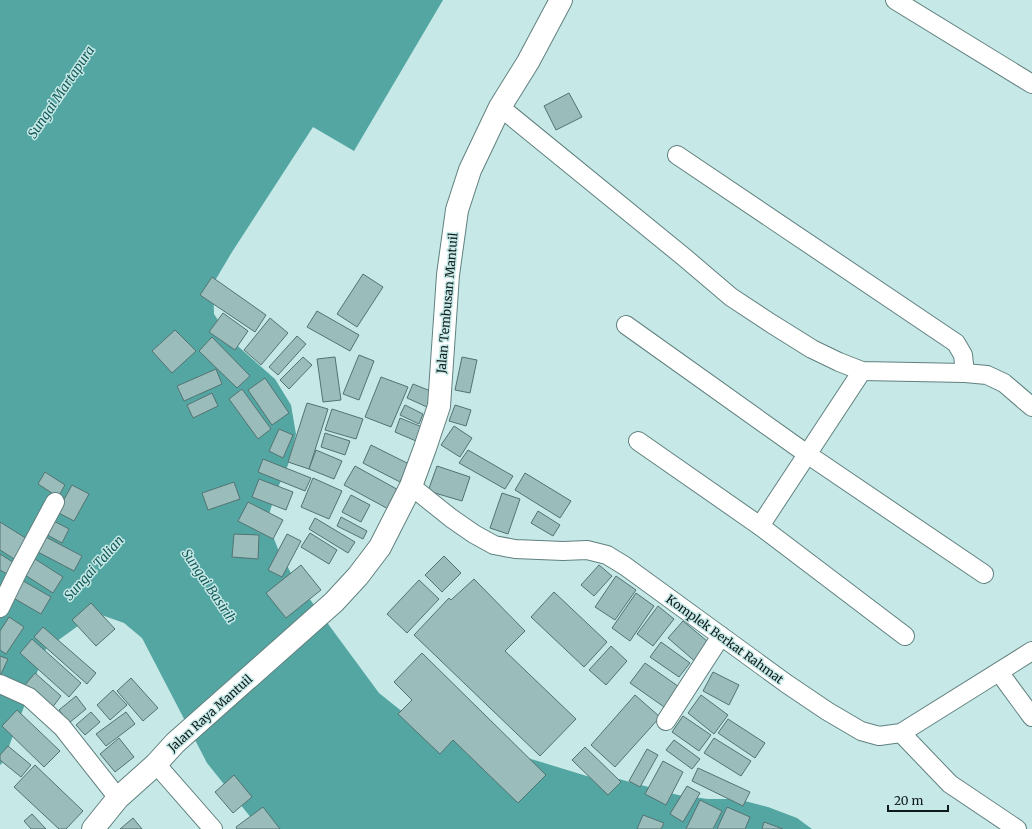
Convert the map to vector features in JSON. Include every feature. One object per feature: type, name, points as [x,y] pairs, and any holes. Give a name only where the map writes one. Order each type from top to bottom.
[{"type":"street","name":"Jalan Tembusan Mantuil","points":[[334,602],[358,576],[380,547],[411,486],[439,406],[448,275],[457,210],[470,170],[500,107],[528,62],[561,0]]},
{"type":"street","points":[[895,0],[1032,84]]},
{"type":"street","points":[[500,107],[731,297],[812,349],[862,371],[965,373],[987,375],[1004,383],[1032,407]]},
{"type":"street","points":[[678,155],[956,343],[963,355],[965,373]]},
{"type":"street","points":[[626,325],[807,454],[984,574]]},
{"type":"street","points":[[760,526],[862,371]]},
{"type":"street","points":[[638,441],[760,526],[905,636]]},
{"type":"street","name":"Komplek Berkat Rahmat","points":[[411,486],[451,518],[474,534],[494,544],[515,549],[563,551],[587,550],[607,555],[625,566],[787,684],[827,711],[861,731],[879,736],[901,733],[1032,651]]},
{"type":"street","points":[[0,608],[55,502]]},
{"type":"street","name":"Jalan Raya Mantuil","points":[[97,827],[118,798],[156,764],[175,743],[334,602]]},
{"type":"street","points":[[666,721],[721,636]]},
{"type":"street","points":[[999,672],[1032,717]]},
{"type":"street","points":[[0,684],[29,698],[62,727],[118,798]]},
{"type":"street","points":[[901,733],[950,784],[1016,829]]},
{"type":"street","points":[[156,764],[213,829]]},
{"type":"water","points":[[0,0],[443,0],[354,151],[313,127],[213,284],[214,314],[231,340],[275,379],[291,405],[296,434],[288,465],[276,492],[267,521],[278,549],[292,575],[379,693],[404,713],[430,728],[590,777],[619,779],[678,795],[708,799],[737,799],[768,807],[797,818],[812,829],[260,829],[207,763],[142,638],[124,623],[96,613],[46,649],[3,762],[0,765]]},
{"type":"building","points":[[569,93],[582,117],[556,130],[544,106]]},
{"type":"building","points":[[363,274],[383,287],[357,327],[337,314]]},
{"type":"building","points":[[212,277],[266,315],[255,332],[200,295]]},
{"type":"building","points":[[317,311],[359,335],[350,351],[307,327]]},
{"type":"building","points":[[223,313],[248,331],[235,350],[209,332]]},
{"type":"building","points":[[270,318],[288,333],[261,365],[244,350]]},
{"type":"building","points":[[175,330],[196,351],[172,373],[152,351]]},
{"type":"building","points":[[297,336],[306,344],[278,375],[269,367]]},
{"type":"building","points":[[212,337],[250,376],[237,388],[199,351]]},
{"type":"building","points":[[359,355],[374,361],[359,400],[343,394]]},
{"type":"building","points":[[303,357],[312,365],[289,389],[280,380]]},
{"type":"building","points":[[335,357],[341,400],[323,402],[317,359]]},
{"type":"building","points":[[462,357],[477,360],[470,393],[455,390]]},
{"type":"building","points":[[216,369],[222,384],[184,401],[177,386]]},
{"type":"building","points":[[381,377],[408,387],[391,427],[365,417]]},
{"type":"building","points":[[265,378],[289,413],[272,425],[248,390]]},
{"type":"building","points":[[413,384],[433,392],[427,407],[407,398]]},
{"type":"building","points":[[242,389],[271,429],[258,439],[229,399]]},
{"type":"building","points":[[212,393],[218,406],[193,418],[187,405]]},
{"type":"building","points":[[307,403],[328,409],[309,469],[288,462]]},
{"type":"building","points":[[405,405],[423,414],[419,424],[400,415]]},
{"type":"building","points":[[455,405],[471,410],[466,426],[449,421]]},
{"type":"building","points":[[332,409],[363,419],[356,439],[325,430]]},
{"type":"building","points":[[400,418],[422,427],[416,441],[395,432]]},
{"type":"building","points":[[454,426],[472,438],[460,457],[441,445]]},
{"type":"building","points":[[279,429],[293,435],[283,458],[269,451]]},
{"type":"building","points":[[325,433],[350,441],[345,455],[321,447]]},
{"type":"building","points":[[371,445],[409,464],[400,482],[363,463]]},
{"type":"building","points":[[316,450],[342,461],[334,479],[309,469]]},
{"type":"building","points":[[468,450],[513,476],[505,489],[459,463]]},
{"type":"building","points":[[263,459],[311,478],[305,491],[258,472]]},
{"type":"building","points":[[355,466],[402,492],[392,511],[344,485]]},
{"type":"building","points":[[437,466],[470,477],[462,501],[428,491]]},
{"type":"building","points":[[45,472],[65,485],[58,497],[38,484]]},
{"type":"building","points":[[525,473],[571,501],[560,518],[515,490]]},
{"type":"building","points":[[313,478],[342,491],[329,519],[301,507]]},
{"type":"building","points":[[259,479],[293,492],[286,510],[252,497]]},
{"type":"building","points":[[234,482],[240,499],[208,510],[202,493]]},
{"type":"building","points":[[72,485],[89,494],[74,521],[57,512]]},
{"type":"building","points":[[502,493],[520,499],[508,534],[490,528]]},
{"type":"building","points":[[351,495],[370,505],[361,522],[342,512]]},
{"type":"building","points":[[248,502],[283,520],[273,539],[238,521]]},
{"type":"building","points":[[538,511],[560,525],[553,536],[531,523]]},
{"type":"building","points":[[341,517],[367,531],[363,539],[337,526]]},
{"type":"building","points":[[48,518],[69,529],[62,543],[42,532]]},
{"type":"building","points":[[315,518],[355,542],[348,553],[309,529]]},
{"type":"building","points":[[0,522],[32,542],[19,562],[0,550]]},
{"type":"building","points":[[310,533],[337,550],[329,564],[301,547]]},
{"type":"building","points":[[234,534],[259,535],[258,559],[232,557]]},
{"type":"building","points":[[287,534],[301,541],[282,577],[268,570]]},
{"type":"building","points":[[44,536],[82,556],[74,571],[36,551]]},
{"type":"building","points":[[0,554],[16,564],[9,575],[0,570]]},
{"type":"building","points":[[444,556],[461,573],[442,592],[425,575]]},
{"type":"building","points":[[35,559],[63,577],[53,593],[25,575]]},
{"type":"building","points":[[301,565],[321,590],[286,618],[266,593]]},
{"type":"building","points":[[599,565],[612,576],[594,596],[581,585]]},
{"type":"building","points":[[616,576],[636,590],[615,620],[595,607]]},
{"type":"building","points":[[20,579],[51,597],[41,614],[10,596]]},
{"type":"building","points":[[474,579],[525,631],[505,651],[576,719],[540,756],[414,635],[449,598],[451,600]]},
{"type":"building","points":[[419,580],[439,599],[407,633],[387,614]]},
{"type":"building","points":[[554,592],[607,642],[584,667],[531,617]]},
{"type":"building","points":[[636,593],[654,606],[630,641],[612,628]]},
{"type":"building","points":[[91,603],[115,629],[96,646],[72,620]]},
{"type":"building","points":[[658,606],[674,619],[653,646],[637,634]]},
{"type":"building","points":[[9,617],[24,627],[6,654],[0,650],[0,631]]},
{"type":"building","points":[[683,621],[713,646],[698,664],[668,638]]},
{"type":"building","points":[[43,627],[96,673],[87,684],[34,637]]},
{"type":"building","points":[[32,639],[81,683],[69,697],[20,653]]},
{"type":"building","points":[[661,642],[690,663],[679,677],[650,657]]},
{"type":"building","points":[[611,646],[627,661],[606,685],[589,670]]},
{"type":"building","points":[[422,653],[546,775],[518,803],[453,740],[440,754],[398,714],[412,700],[394,682]]},
{"type":"building","points":[[0,656],[8,659],[0,676]]},
{"type":"building","points":[[645,663],[682,689],[667,709],[630,683]]},
{"type":"building","points":[[713,672],[739,685],[729,705],[703,691]]},
{"type":"building","points":[[35,673],[61,696],[52,708],[25,685]]},
{"type":"building","points":[[131,678],[158,708],[143,721],[117,691]]},
{"type":"building","points":[[113,690],[127,705],[110,720],[97,705]]},
{"type":"building","points":[[635,695],[660,717],[615,767],[591,745]]},
{"type":"building","points":[[701,695],[728,715],[714,734],[688,713]]},
{"type":"building","points":[[76,696],[86,709],[69,723],[59,710]]},
{"type":"building","points":[[17,710],[60,751],[44,767],[2,726]]},
{"type":"building","points":[[91,712],[100,722],[85,735],[76,725]]},
{"type":"building","points":[[126,712],[135,724],[106,746],[96,734]]},
{"type":"building","points":[[683,716],[711,735],[699,751],[672,732]]},
{"type":"building","points":[[728,719],[765,743],[755,758],[718,733]]},
{"type":"building","points":[[119,738],[134,757],[115,772],[100,754]]},
{"type":"building","points":[[714,738],[751,761],[741,776],[704,753]]},
{"type":"building","points":[[674,740],[700,759],[692,769],[666,750]]},
{"type":"building","points":[[8,746],[31,765],[21,777],[0,760],[0,755]]},
{"type":"building","points":[[585,747],[621,782],[608,795],[572,760]]},
{"type":"building","points":[[647,749],[658,755],[640,787],[629,781]]},
{"type":"building","points":[[663,761],[683,772],[666,805],[645,794]]},
{"type":"building","points":[[35,765],[83,811],[66,829],[59,829],[14,787]]},
{"type":"building","points":[[698,768],[750,792],[743,806],[692,781]]},
{"type":"building","points":[[234,775],[252,797],[233,813],[215,792]]},
{"type":"building","points":[[687,786],[700,793],[683,822],[670,814]]},
{"type":"building","points":[[700,800],[722,811],[713,829],[686,829]]},
{"type":"building","points":[[263,807],[280,829],[237,829],[236,827]]},
{"type":"building","points":[[727,807],[750,817],[745,829],[717,829]]},
{"type":"building","points":[[32,814],[46,829],[31,829],[24,821]]},
{"type":"building","points":[[643,815],[664,823],[661,829],[637,829]]},
{"type":"building","points":[[133,818],[142,829],[120,829]]},
{"type":"building","points":[[764,822],[783,829],[762,829]]},
{"type":"water label","name":"Sungai Martapura","points":[[61,92]]},
{"type":"water label","name":"Sungai Talian","points":[[94,568]]},
{"type":"water label","name":"Sungai Basirih","points":[[209,586]]}]
